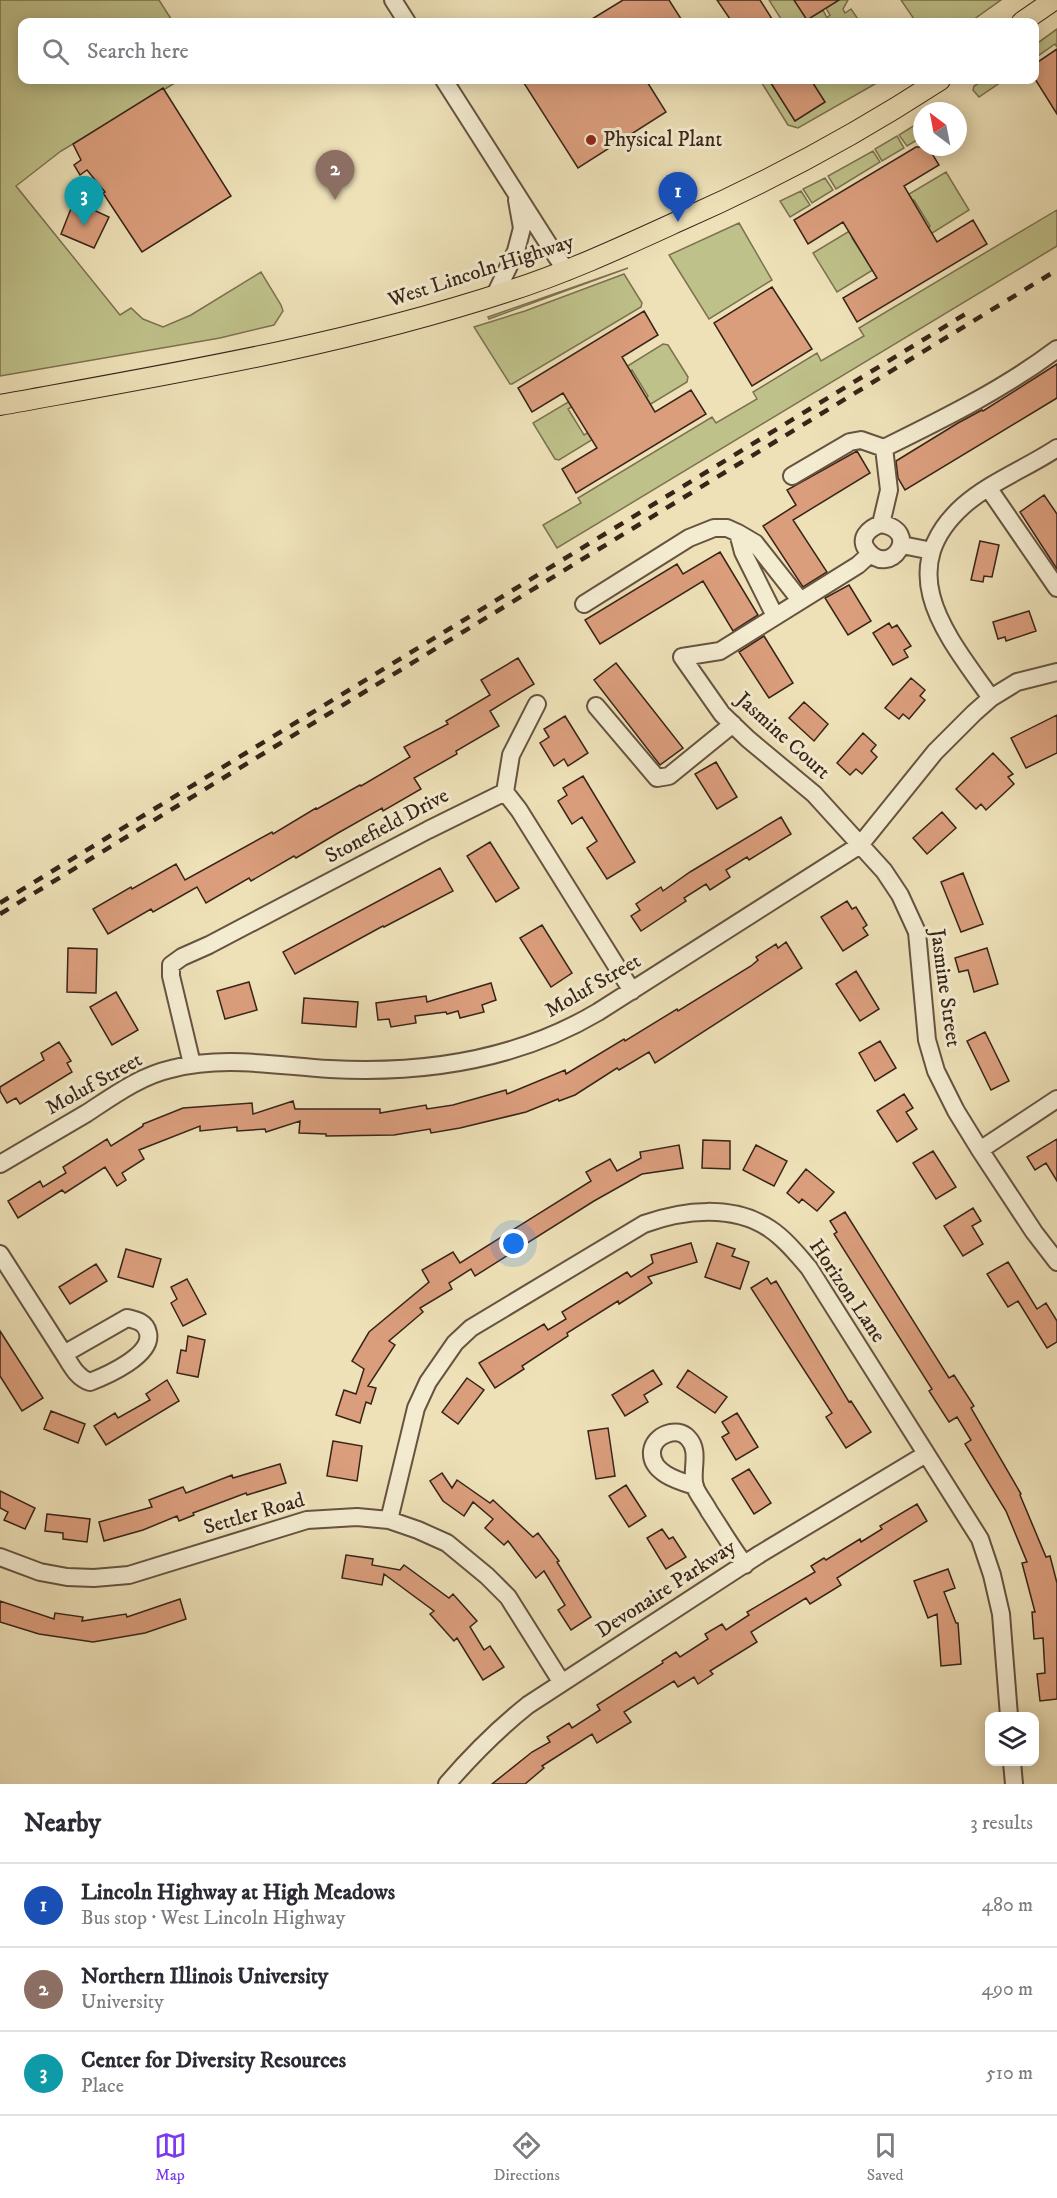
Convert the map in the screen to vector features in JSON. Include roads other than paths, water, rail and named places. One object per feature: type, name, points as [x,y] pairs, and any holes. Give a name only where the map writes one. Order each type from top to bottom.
[{"type":"main road","name":"West Lincoln Highway","points":[[0,405],[309,346],[495,296],[567,271],[699,213],[765,181],[879,118],[934,84]]},
{"type":"street","points":[[393,0],[404,18]]},
{"type":"street","points":[[447,84],[567,271]]},
{"type":"street","points":[[495,296],[516,251],[522,228],[516,194]]},
{"type":"street","points":[[792,476],[850,442],[861,440],[884,448],[944,418],[1057,349]]},
{"type":"street","points":[[881,524],[889,490],[884,448]]},
{"type":"street","points":[[991,698],[941,624],[931,599],[929,584],[928,571],[932,551],[938,536],[964,506],[1057,448]]},
{"type":"street","points":[[989,489],[1057,588]]},
{"type":"street","points":[[881,524],[890,526],[897,531],[902,545],[893,556],[886,559],[877,558],[865,548],[864,536],[874,526],[881,524]]},
{"type":"street","points":[[584,604],[689,538],[714,528],[727,528],[755,543],[800,600]]},
{"type":"street","points":[[738,533],[743,552],[775,616],[858,565],[870,554]]},
{"type":"street","points":[[902,545],[932,551]]},
{"type":"street","name":"Jasmine Court","points":[[775,616],[720,651],[682,657],[722,714],[814,794],[860,845]]},
{"type":"street","name":"Moluf Street","points":[[0,1164],[135,1084],[157,1073],[192,1064],[261,1062],[329,1069],[382,1070],[428,1067],[514,1050],[571,1028],[860,845],[935,752],[991,698],[1017,682],[1057,672]]},
{"type":"street","points":[[537,704],[511,755],[505,792],[519,810],[632,991]]},
{"type":"street","points":[[596,706],[657,778],[669,776],[733,724]]},
{"type":"street","name":"Stonefield Drive","points":[[192,1064],[171,976],[171,965],[182,957],[505,792]]},
{"type":"street","name":"Jasmine Street","points":[[860,845],[884,872],[910,914],[919,943],[927,1040],[931,1056],[956,1111],[1034,1232],[1057,1262]]},
{"type":"street","points":[[980,1150],[1057,1099]]},
{"type":"street","name":"Horizon Lane","points":[[389,1520],[416,1408],[440,1361],[471,1328],[626,1234],[664,1216],[687,1212],[735,1215],[769,1228],[790,1246],[809,1268],[980,1539],[992,1575],[1003,1633],[1009,1712]]},
{"type":"street","points":[[0,1254],[64,1354],[81,1379],[90,1382],[140,1354],[147,1346],[149,1337],[147,1327],[138,1320],[127,1317],[64,1354]]},
{"type":"street","name":"Devonaire Parkway","points":[[447,1784],[472,1755],[528,1705],[745,1565],[926,1454]]},
{"type":"street","points":[[695,1486],[745,1565]]},
{"type":"street","name":"Settler Road","points":[[0,1557],[40,1572],[67,1576],[94,1578],[129,1575],[307,1520],[357,1517],[389,1520],[447,1543],[488,1576],[508,1597],[561,1683]]},
{"type":"street","points":[[1012,1766],[1014,1784]]},
{"type":"railway","points":[[0,914],[1057,270]]},
{"type":"railway","points":[[0,903],[972,310]]},
{"type":"place","name":"Physical Plant","points":[[591,140]]},
{"type":"place","name":"Northern Illinois University","points":[[335,200]]},
{"type":"place","name":"Lincoln Highway at High Meadows","points":[[678,222]]},
{"type":"place","name":"Center for Diversity Resources","points":[[84,226]]}]
